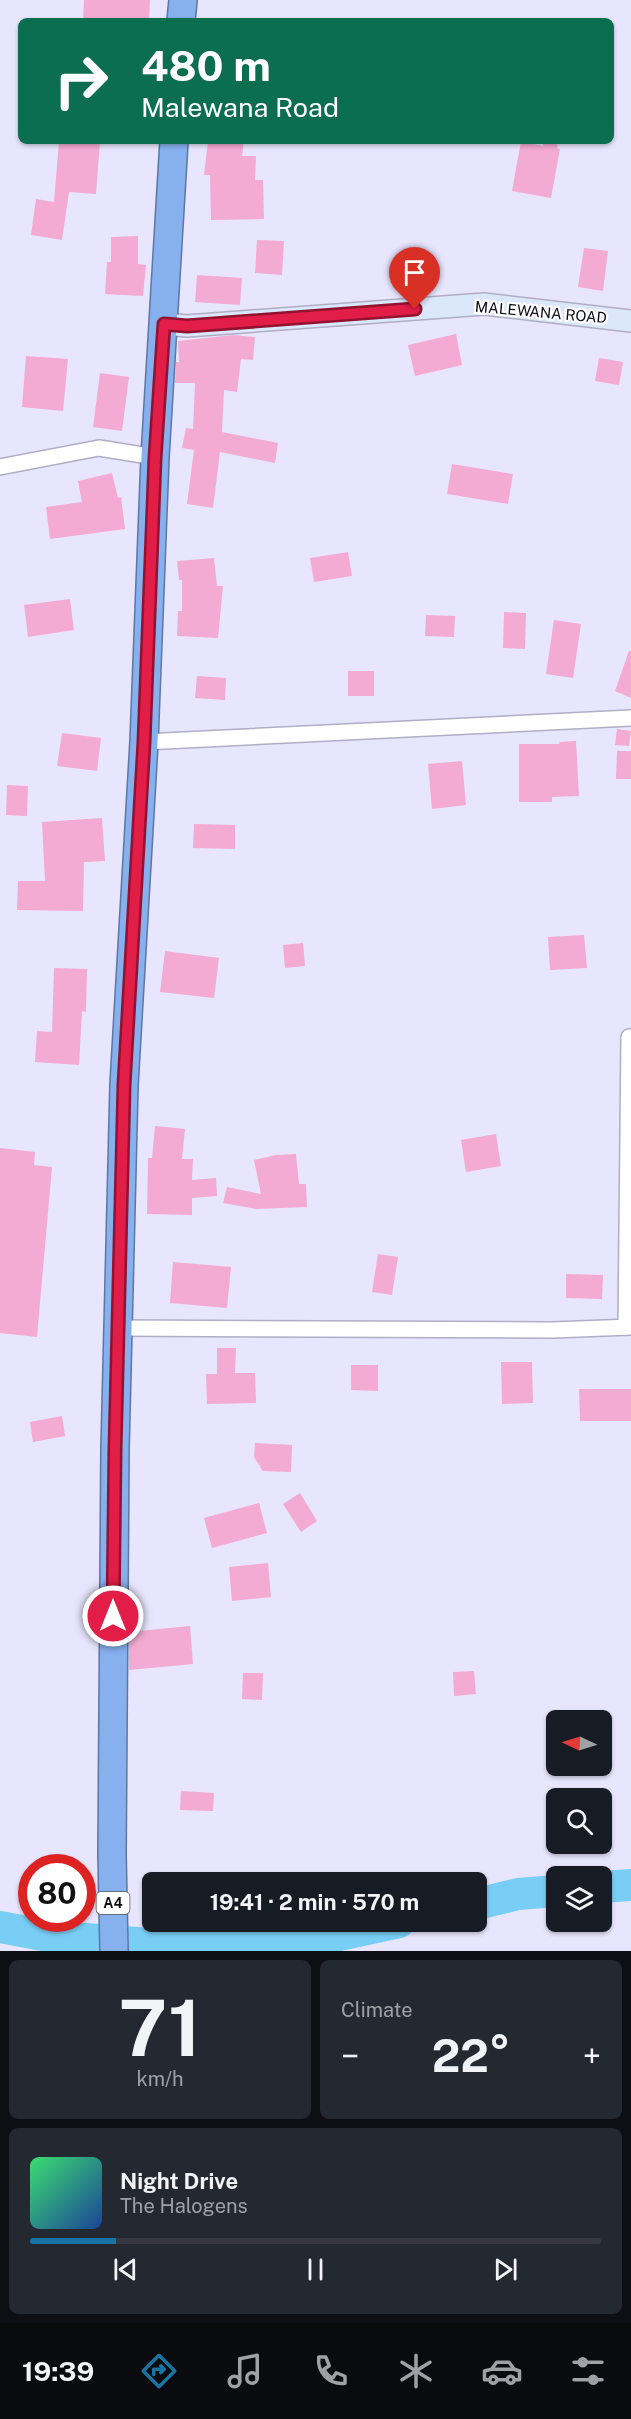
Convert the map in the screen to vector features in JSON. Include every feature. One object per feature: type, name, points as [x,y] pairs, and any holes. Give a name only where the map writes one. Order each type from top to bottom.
[{"type":"highway","points":[[181,18],[183,0]]},
{"type":"highway","name":"A4","points":[[114,1951],[112,1854],[118,1328],[124,1085],[144,742],[155,458],[174,144]]},
{"type":"street","name":"MALEWANA ROAD","points":[[164,324],[187,326],[484,304],[631,321]]},
{"type":"street","points":[[0,467],[99,448],[155,458]]},
{"type":"street","points":[[144,742],[631,718]]},
{"type":"street","points":[[118,1328],[552,1330],[628,1327],[629,1037]]},
{"type":"building","points":[[84,0],[150,0],[149,18],[83,18]]},
{"type":"building","points":[[59,144],[100,144],[96,194],[69,192],[62,240],[31,235],[36,199],[54,202]]},
{"type":"building","points":[[208,144],[244,144],[242,156],[256,156],[255,180],[263,180],[264,219],[211,220],[210,175],[204,175]]},
{"type":"building","points":[[520,144],[543,146],[543,144],[558,144],[557,148],[560,149],[551,198],[512,191]]},
{"type":"building","points":[[138,236],[138,264],[146,265],[143,296],[105,294],[107,262],[111,262],[111,237]]},
{"type":"building","points":[[257,240],[284,241],[282,275],[255,273]]},
{"type":"building","points":[[584,248],[608,251],[603,291],[578,287]]},
{"type":"building","points":[[197,275],[242,278],[240,305],[195,302]]},
{"type":"building","points":[[456,334],[462,365],[415,376],[408,345]]},
{"type":"building","points":[[233,335],[255,337],[253,360],[241,359],[237,392],[224,390],[222,432],[278,443],[275,463],[220,452],[213,508],[187,504],[194,450],[182,448],[186,428],[193,429],[195,383],[175,383],[176,362],[179,362],[178,341]]},
{"type":"building","points":[[26,356],[68,359],[63,411],[22,407]]},
{"type":"building","points":[[599,358],[623,362],[619,385],[595,381]]},
{"type":"building","points":[[100,373],[129,377],[122,431],[93,427]]},
{"type":"building","points":[[452,464],[513,474],[508,504],[447,494]]},
{"type":"building","points":[[112,473],[118,498],[121,497],[125,529],[50,539],[46,507],[82,502],[78,481]]},
{"type":"building","points":[[348,552],[352,576],[314,582],[310,558]]},
{"type":"building","points":[[214,558],[217,586],[223,586],[218,638],[177,636],[178,611],[182,611],[182,580],[179,580],[177,561]]},
{"type":"building","points":[[70,599],[74,630],[28,637],[24,605]]},
{"type":"building","points":[[504,612],[526,613],[525,649],[503,648]]},
{"type":"building","points":[[426,615],[455,616],[454,637],[425,636]]},
{"type":"building","points":[[554,620],[581,624],[573,678],[546,674]]},
{"type":"building","points":[[629,651],[631,651],[631,698],[615,691]]},
{"type":"building","points":[[348,671],[374,671],[374,696],[348,696]]},
{"type":"building","points":[[197,676],[226,678],[225,700],[195,698]]},
{"type":"building","points":[[617,729],[631,731],[629,746],[615,745]]},
{"type":"building","points":[[62,733],[101,738],[97,771],[57,766]]},
{"type":"building","points":[[576,741],[579,796],[552,797],[552,802],[519,802],[519,744],[560,744],[559,742]]},
{"type":"building","points":[[617,751],[631,751],[631,779],[616,779]]},
{"type":"building","points":[[462,761],[466,805],[432,809],[428,764]]},
{"type":"building","points":[[7,785],[28,786],[27,816],[6,815]]},
{"type":"building","points":[[102,818],[105,861],[84,862],[83,911],[17,910],[18,881],[45,881],[42,822]]},
{"type":"building","points":[[194,824],[235,825],[235,849],[193,848]]},
{"type":"building","points":[[584,935],[587,968],[550,970],[548,937]]},
{"type":"building","points":[[303,943],[305,966],[285,968],[283,945]]},
{"type":"building","points":[[165,951],[219,958],[214,998],[160,992]]},
{"type":"building","points":[[54,968],[87,969],[86,1012],[82,1011],[79,1065],[35,1062],[37,1031],[52,1032]]},
{"type":"building","points":[[155,1126],[185,1129],[182,1159],[193,1159],[192,1180],[216,1178],[217,1196],[192,1198],[192,1215],[147,1214],[148,1158],[152,1158]]},
{"type":"building","points":[[496,1134],[501,1166],[466,1172],[461,1140]]},
{"type":"building","points":[[0,1148],[35,1152],[34,1165],[52,1167],[37,1337],[0,1333]]},
{"type":"building","points":[[296,1154],[299,1184],[306,1184],[307,1207],[256,1209],[223,1203],[227,1187],[261,1194],[254,1160],[276,1155]]},
{"type":"building","points":[[378,1254],[398,1257],[392,1295],[372,1292]]},
{"type":"building","points":[[173,1262],[231,1267],[227,1308],[170,1303]]},
{"type":"building","points":[[566,1274],[603,1275],[602,1299],[566,1298]]},
{"type":"building","points":[[217,1348],[236,1348],[235,1373],[255,1373],[256,1403],[207,1404],[206,1374],[217,1374]]},
{"type":"building","points":[[501,1362],[532,1362],[533,1403],[502,1404]]},
{"type":"building","points":[[351,1365],[378,1365],[378,1391],[351,1390]]},
{"type":"building","points":[[579,1389],[631,1389],[631,1421],[580,1421]]},
{"type":"building","points":[[62,1416],[65,1436],[33,1442],[30,1422]]},
{"type":"building","points":[[255,1443],[292,1445],[291,1472],[263,1471],[254,1457]]},
{"type":"building","points":[[300,1493],[317,1521],[301,1532],[283,1504]]},
{"type":"building","points":[[259,1503],[267,1533],[212,1548],[204,1518]]},
{"type":"building","points":[[268,1563],[271,1597],[232,1601],[229,1567]]},
{"type":"building","points":[[190,1626],[193,1664],[129,1670],[129,1632]]},
{"type":"building","points":[[474,1671],[476,1694],[454,1696],[453,1672]]},
{"type":"building","points":[[243,1673],[263,1673],[262,1700],[242,1699]]},
{"type":"building","points":[[181,1791],[214,1793],[213,1811],[180,1810]]},
{"type":"waterway","points":[[612,1886],[631,1885]]},
{"type":"waterway","points":[[487,1902],[518,1894],[546,1892]]},
{"type":"waterway","points":[[0,1927],[48,1936],[199,1948],[294,1945],[353,1932]]},
{"type":"route","points":[[113,1616],[124,1085],[144,742],[155,458],[164,324],[187,326],[415,309]]}]
